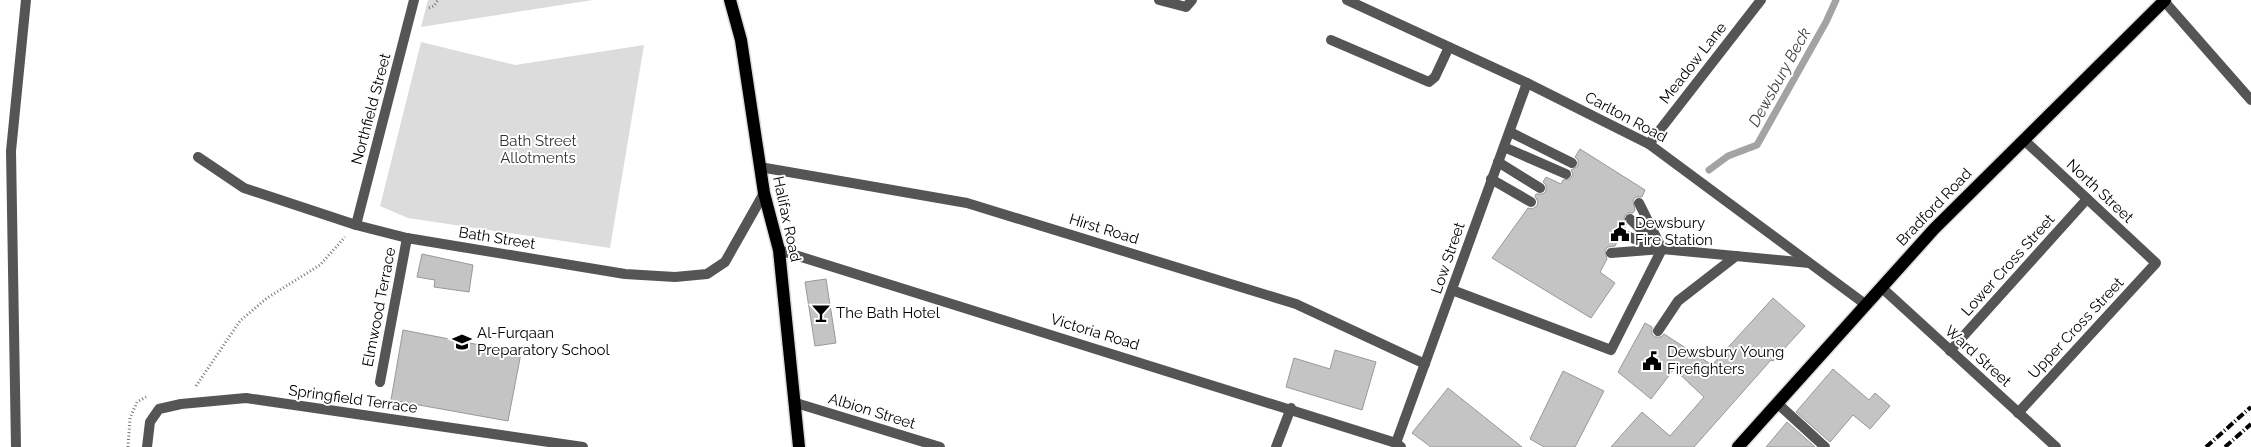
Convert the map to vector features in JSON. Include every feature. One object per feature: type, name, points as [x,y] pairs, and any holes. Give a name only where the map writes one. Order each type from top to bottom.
[{"type":"main road","name":"Halifax Road","points":[[730,0],[741,40],[764,193],[779,250],[799,447]]},
{"type":"main road","name":"Bradford Road","points":[[1738,447],[1934,228],[2164,1]]},
{"type":"street","points":[[16,447],[12,182],[5,150],[26,0]]},
{"type":"street","name":"Northfield Street","points":[[356,224],[414,0]]},
{"type":"street","points":[[1159,0],[1186,7],[1192,0]]},
{"type":"street","name":"Carlton Road","points":[[1346,0],[1527,83],[1649,144],[1865,304]]},
{"type":"street","name":"Meadow Lane","points":[[1649,144],[1761,0]]},
{"type":"street","points":[[2164,1],[2251,100]]},
{"type":"street","points":[[1331,40],[1429,82],[1435,77],[1450,47]]},
{"type":"street","name":"Low Street","points":[[1398,445],[1527,83]]},
{"type":"street","points":[[1510,132],[1572,163]]},
{"type":"street","name":"North Street","points":[[2024,140],[2156,263]]},
{"type":"street","points":[[1504,147],[1566,174]]},
{"type":"street","name":"Bath Street","points":[[198,157],[244,188],[356,224],[407,238],[625,274],[675,277],[707,274],[725,262],[764,193]]},
{"type":"street","points":[[1498,162],[1540,188]]},
{"type":"street","name":"Hirst Road","points":[[760,168],[967,203],[1296,304],[1426,364]]},
{"type":"street","points":[[1491,180],[1532,202]]},
{"type":"street","name":"Lower Cross Street","points":[[1950,351],[2087,199]]},
{"type":"street","points":[[1639,203],[1662,250]]},
{"type":"street","points":[[1630,218],[1662,250]]},
{"type":"street","points":[[1621,234],[1662,250]]},
{"type":"street","name":"Elmwood Terrace","points":[[380,382],[407,238]]},
{"type":"street","name":"Victoria Road","points":[[779,250],[1291,408],[1398,445]]},
{"type":"street","points":[[1611,253],[1662,250],[1809,263]]},
{"type":"street","points":[[1452,290],[1611,350],[1662,250]]},
{"type":"street","points":[[1658,330],[1678,302],[1736,256]]},
{"type":"street","name":"Upper Cross Street","points":[[2018,413],[2156,263]]},
{"type":"street","name":"Ward Street","points":[[1881,287],[2056,447]]},
{"type":"street","name":"Springfield Terrace","points":[[147,447],[150,422],[160,409],[181,404],[246,398],[583,447]]},
{"type":"street","name":"Albion Street","points":[[796,403],[940,447]]},
{"type":"street","points":[[1777,403],[1825,447]]},
{"type":"street","points":[[1276,447],[1291,408]]},
{"type":"path","points":[[193,390],[240,321],[267,298],[320,265],[356,224]]},
{"type":"path","points":[[128,447],[130,418],[137,402],[150,396]]},
{"type":"green space","points":[[428,0],[593,0],[421,27]]},
{"type":"green space","name":"Bath Street Allotments","points":[[421,42],[515,65],[644,45],[610,248],[408,218],[380,206]]},
{"type":"building","points":[[1580,149],[1645,190],[1642,197],[1636,197],[1633,200],[1635,210],[1633,213],[1628,213],[1624,217],[1625,228],[1619,227],[1615,231],[1614,236],[1618,240],[1615,246],[1608,247],[1605,250],[1607,259],[1600,272],[1615,283],[1591,318],[1492,258],[1528,208],[1532,209],[1537,206],[1538,202],[1535,196],[1546,191],[1546,185],[1543,182],[1546,177],[1561,184],[1563,180],[1570,179],[1573,174],[1571,170],[1578,166],[1578,160],[1575,157]]},
{"type":"building","points":[[422,254],[473,265],[469,292],[434,287],[435,280],[417,277]]},
{"type":"building","name":"The Bath Hotel","points":[[826,279],[836,343],[815,346],[805,282]]},
{"type":"building","points":[[1773,298],[1805,326],[1773,361],[1771,360],[1694,447],[1611,447],[1642,412],[1670,436],[1704,397],[1674,369],[1651,399],[1618,372],[1645,323],[1652,327],[1652,334],[1655,337],[1661,337],[1664,334],[1712,365]]},
{"type":"building","points":[[403,330],[521,353],[508,421],[391,400]]},
{"type":"building","points":[[1335,350],[1376,362],[1362,410],[1286,387],[1294,358],[1330,369]]},
{"type":"building","points":[[1833,369],[1869,400],[1875,393],[1890,406],[1870,429],[1853,415],[1830,442],[1796,412]]},
{"type":"building","points":[[1563,371],[1604,391],[1575,447],[1544,447],[1530,439]]},
{"type":"building","points":[[1448,388],[1522,447],[1431,447],[1412,433]]},
{"type":"building","points":[[1787,422],[1815,447],[1766,447]]},
{"type":"waterway","name":"Dewsbury Beck","points":[[1709,170],[1728,156],[1757,145],[1826,22],[1836,0]]},
{"type":"railway","points":[[2206,447],[2251,407]]},
{"type":"railway","points":[[2225,447],[2251,424]]},
{"type":"place","name":"Dewsbury Fire Station","points":[[1620,232]]},
{"type":"place","name":"The Bath Hotel","points":[[821,313]]},
{"type":"place","name":"Al-Furqaan Preparatory School","points":[[462,342]]},
{"type":"place","name":"Dewsbury Young Firefighters","points":[[1652,361]]}]
